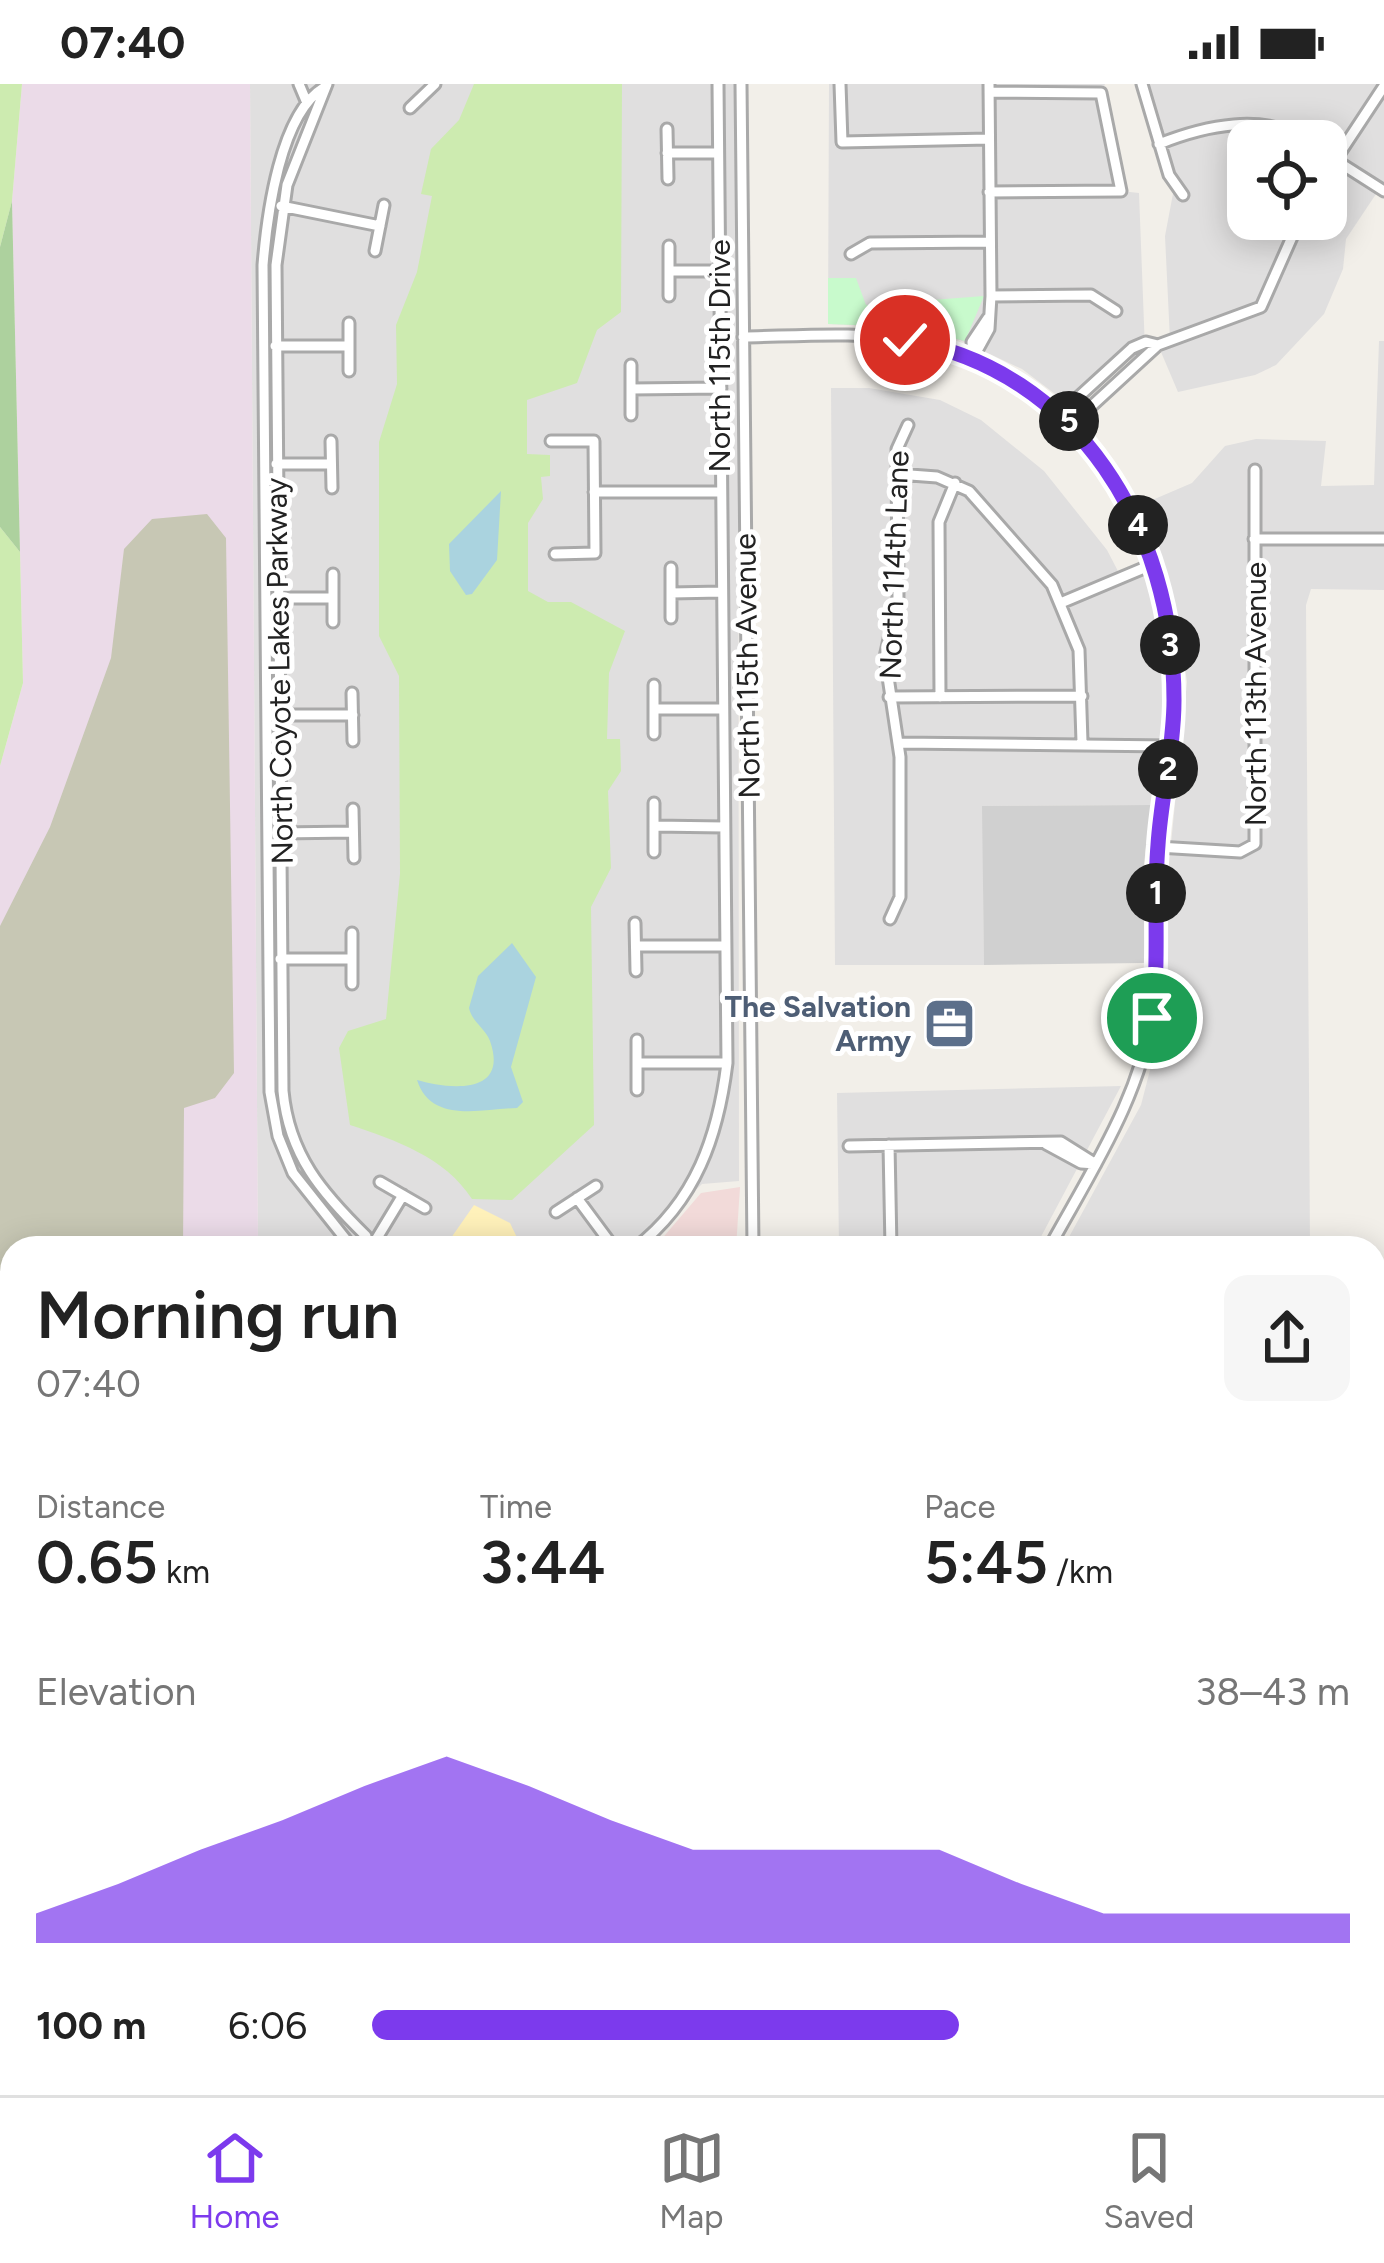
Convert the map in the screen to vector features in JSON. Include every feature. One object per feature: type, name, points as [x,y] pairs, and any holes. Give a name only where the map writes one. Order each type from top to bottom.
[{"type":"street","points":[[299,84],[307,103]]},
{"type":"street","name":"North 115th Drive","points":[[647,1236],[682,1201],[701,1169],[716,1135],[727,1063],[718,84]]},
{"type":"street","name":"North 115th Avenue","points":[[741,84],[754,1236]]},
{"type":"street","points":[[840,84],[842,142],[988,139]]},
{"type":"street","points":[[1142,84],[1169,175],[1184,195]]},
{"type":"street","name":"North Coyote Lakes Parkway","points":[[326,85],[307,103],[263,265],[266,598],[280,833],[283,1091],[290,1133],[317,1186],[370,1236]]},
{"type":"street","name":"North Coyote Lakes Parkway","points":[[326,85],[276,205],[278,598],[268,833],[270,1092],[278,1136],[307,1193],[342,1236]]},
{"type":"street","points":[[410,108],[428,86]]},
{"type":"street","points":[[1347,136],[1384,86]]},
{"type":"street","points":[[973,358],[989,329],[991,296],[989,242],[988,139],[989,88],[1101,93],[1121,191],[989,192]]},
{"type":"street","points":[[1159,144],[1188,133],[1227,128]]},
{"type":"street","points":[[667,129],[668,179]]},
{"type":"street","points":[[668,153],[718,153]]},
{"type":"street","points":[[1347,167],[1384,190]]},
{"type":"street","points":[[276,205],[380,226]]},
{"type":"street","points":[[375,251],[384,205]]},
{"type":"street","points":[[1072,424],[1158,345],[1261,307],[1291,240]]},
{"type":"street","points":[[850,254],[871,243],[989,242]]},
{"type":"street","points":[[669,246],[669,296]]},
{"type":"street","points":[[669,271],[719,271]]},
{"type":"street","points":[[991,296],[1091,295],[1116,311]]},
{"type":"street","points":[[349,323],[349,371]]},
{"type":"street","points":[[743,337],[905,340],[973,358],[1016,379],[1072,424],[1120,489],[1151,565],[1171,656],[1171,746],[1157,847],[1152,1018],[1136,1082],[1056,1236]]},
{"type":"street","points":[[1061,413],[1124,353],[1145,342],[1158,345]]},
{"type":"street","points":[[263,346],[349,346]]},
{"type":"street","points":[[631,365],[632,415]]},
{"type":"street","points":[[631,389],[721,388]]},
{"type":"street","name":"North 114th Lane","points":[[890,920],[901,897],[899,743],[885,657],[898,598],[898,442],[908,425]]},
{"type":"street","points":[[331,441],[332,488]]},
{"type":"street","points":[[551,441],[594,441],[595,553],[555,554]]},
{"type":"street","points":[[265,464],[331,464]]},
{"type":"street","name":"North 113th Avenue","points":[[1157,847],[1220,852],[1252,848],[1255,470]]},
{"type":"street","points":[[897,474],[955,483],[990,509],[1063,602],[1079,650],[1082,742]]},
{"type":"street","points":[[940,697],[938,524],[955,483]]},
{"type":"street","points":[[594,492],[720,492]]},
{"type":"street","points":[[1254,539],[1384,539]]},
{"type":"street","points":[[1063,602],[1151,565]]},
{"type":"street","points":[[670,568],[671,617]]},
{"type":"street","points":[[333,574],[333,622]]},
{"type":"street","points":[[671,592],[721,592]]},
{"type":"street","points":[[266,598],[333,598]]},
{"type":"street","points":[[654,686],[654,734]]},
{"type":"street","points":[[352,692],[353,741]]},
{"type":"street","points":[[890,697],[1082,696]]},
{"type":"street","points":[[654,709],[723,709]]},
{"type":"street","points":[[273,715],[352,715]]},
{"type":"street","points":[[899,743],[1171,746]]},
{"type":"street","points":[[654,802],[654,852]]},
{"type":"street","points":[[352,809],[354,858]]},
{"type":"street","points":[[654,826],[724,827]]},
{"type":"street","points":[[268,833],[353,832]]},
{"type":"street","points":[[635,922],[636,971]]},
{"type":"street","points":[[352,933],[352,984]]},
{"type":"street","points":[[636,946],[725,946]]},
{"type":"street","points":[[269,959],[352,959]]},
{"type":"street","points":[[637,1040],[638,1090]]},
{"type":"street","points":[[637,1064],[727,1063]]},
{"type":"street","points":[[849,1146],[1061,1142],[1096,1164]]},
{"type":"street","points":[[890,1145],[891,1236]]},
{"type":"street","points":[[380,1182],[425,1208]]},
{"type":"street","points":[[556,1212],[596,1186]]},
{"type":"street","points":[[378,1236],[403,1196]]},
{"type":"street","points":[[578,1198],[605,1236]]},
{"type":"shaded area","points":[[22,84],[250,84],[258,1236],[0,1236],[0,766],[23,683],[12,201]]},
{"type":"shaded area","points":[[250,84],[738,84],[739,1181],[702,1184],[648,1236],[258,1236]]},
{"type":"shaded area","points":[[829,84],[1105,84],[1101,94],[1121,191],[1139,193],[1145,350],[1119,366],[1075,409],[1022,369],[960,340],[905,327],[828,324]]},
{"type":"shaded area","points":[[1142,84],[1384,84],[1384,182],[1347,238],[1347,120],[1227,120],[1227,240],[1346,240],[1343,269],[1324,314],[1276,365],[1255,375],[1178,392],[1158,345],[1170,340],[1165,236],[1175,183]]},
{"type":"shaded area","points":[[1379,341],[1384,341],[1384,590],[1311,589],[1306,605],[1310,1236],[1070,1236],[1141,1105],[1166,1008],[1169,864],[1187,682],[1177,613],[1143,504],[1192,483],[1225,446],[1256,439],[1326,441],[1321,486],[1374,485]]},
{"type":"shaded area","points":[[831,388],[869,388],[940,400],[981,420],[1044,471],[1107,550],[1120,575],[1151,565],[1173,671],[1163,805],[983,806],[984,965],[835,965]]},
{"type":"shaded area","points":[[207,514],[226,538],[234,1073],[215,1098],[184,1108],[183,1236],[0,1236],[0,926],[50,827],[111,658],[124,549],[152,519]]},
{"type":"shaded area","points":[[1151,805],[1144,864],[1145,963],[984,965],[982,806]]},
{"type":"shaded area","points":[[1121,1086],[1041,1236],[839,1236],[837,1093]]},
{"type":"shaded area","points":[[740,1187],[737,1236],[664,1236],[701,1193]]},
{"type":"green space","points":[[0,84],[22,84],[12,201],[0,247]]},
{"type":"green space","points":[[474,84],[622,84],[621,312],[597,330],[577,383],[527,400],[527,454],[550,455],[550,476],[541,477],[543,499],[528,523],[528,591],[548,602],[571,602],[625,631],[609,673],[607,739],[620,739],[621,771],[608,791],[611,868],[591,907],[594,1125],[512,1200],[472,1199],[433,1161],[350,1125],[339,1048],[348,1031],[386,1019],[400,874],[399,676],[379,636],[379,442],[397,384],[396,325],[417,272],[432,196],[421,194],[431,149],[459,120]]},
{"type":"green space","points":[[12,201],[20,552],[0,527],[0,247]]},
{"type":"green space","points":[[828,278],[856,278],[866,305],[984,296],[965,341],[905,327],[828,324]]},
{"type":"green space","points":[[0,527],[20,552],[23,683],[0,766]]},
{"type":"sand","points":[[474,1205],[510,1223],[516,1236],[452,1236]]},
{"type":"water","points":[[501,491],[497,560],[472,594],[466,595],[450,571],[449,544]]},
{"type":"water","points":[[512,943],[536,977],[511,1067],[523,1102],[517,1108],[474,1111],[434,1103],[417,1080],[471,1085],[491,1072],[490,1041],[469,1008],[478,976]]},
{"type":"place","name":"The Salvation Army","points":[[950,1023]]},
{"type":"route","points":[[905,340],[950,350],[995,368],[1057,409],[1103,462],[1140,532],[1167,626],[1174,698],[1157,847],[1157,971],[1152,1018]]}]
